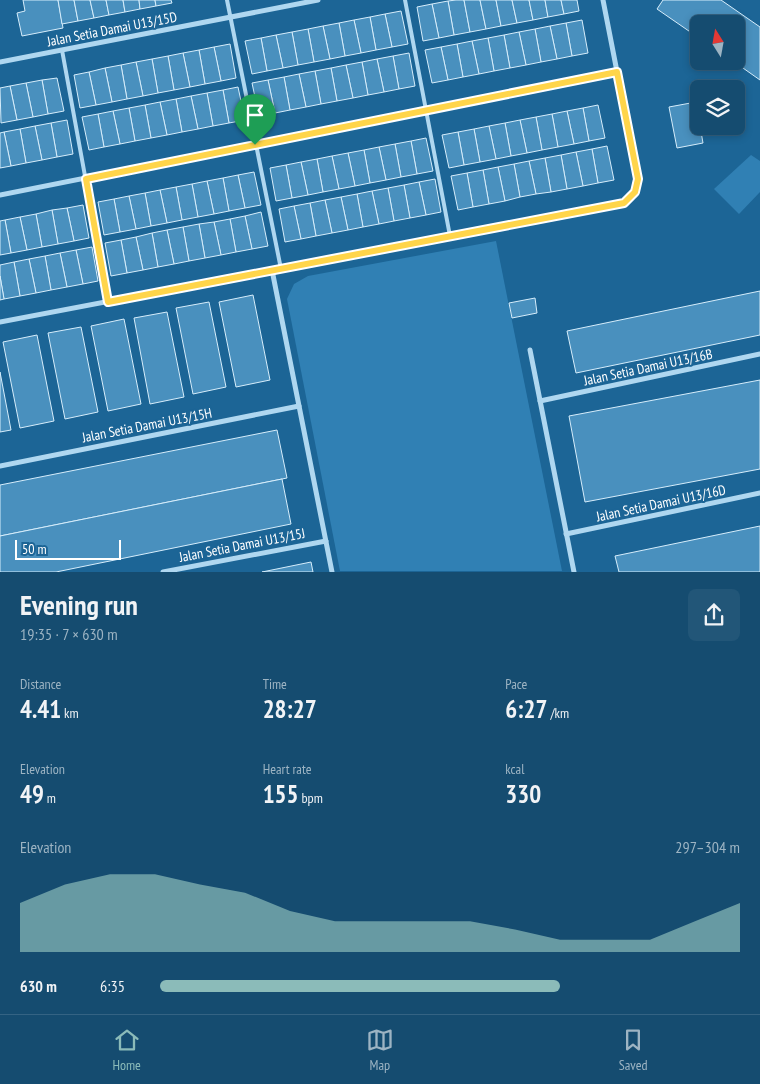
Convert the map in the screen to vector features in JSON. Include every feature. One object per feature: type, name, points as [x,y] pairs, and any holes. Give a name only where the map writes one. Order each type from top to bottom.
[{"type":"street","name":"Jalan Setia Damai U13/15D","points":[[0,62],[318,0]]},
{"type":"street","points":[[0,322],[624,203],[635,192],[638,179],[603,0]]},
{"type":"street","points":[[0,195],[617,72]]},
{"type":"street","points":[[272,270],[332,572]]},
{"type":"street","points":[[530,350],[574,572]]},
{"type":"street","name":"Jalan Setia Damai U13/16B","points":[[540,401],[760,354]]},
{"type":"street","name":"Jalan Setia Damai U13/15H","points":[[0,466],[299,406]]},
{"type":"street","name":"Jalan Setia Damai U13/16D","points":[[566,534],[760,493]]},
{"type":"street","name":"Jalan Setia Damai U13/15J","points":[[163,572],[326,541]]},
{"type":"lane","points":[[227,0],[281,268]]},
{"type":"lane","points":[[405,0],[450,236]]},
{"type":"lane","points":[[62,50],[108,302]]},
{"type":"shaded area","points":[[751,155],[760,161],[760,192],[739,214],[714,189]]},
{"type":"shaded area","points":[[496,241],[562,571],[340,571],[287,299],[294,284],[308,276]]},
{"type":"building","points":[[23,0],[58,0],[63,28],[22,36],[17,13],[25,11]]},
{"type":"building","points":[[58,0],[74,0],[78,21],[62,24]]},
{"type":"building","points":[[74,0],[90,0],[94,18],[78,21]]},
{"type":"building","points":[[90,0],[106,0],[109,15],[94,18]]},
{"type":"building","points":[[106,0],[123,0],[125,12],[109,15]]},
{"type":"building","points":[[123,0],[139,0],[140,9],[125,12]]},
{"type":"building","points":[[139,0],[155,0],[156,6],[140,9]]},
{"type":"building","points":[[155,0],[171,0],[172,3],[156,6]]},
{"type":"building","points":[[464,0],[470,32],[454,35],[448,1]]},
{"type":"building","points":[[464,0],[480,0],[486,29],[470,32]]},
{"type":"building","points":[[480,0],[496,0],[501,26],[486,29]]},
{"type":"building","points":[[496,0],[512,0],[517,23],[501,26]]},
{"type":"building","points":[[512,0],[529,0],[533,20],[517,23]]},
{"type":"building","points":[[529,0],[545,0],[548,17],[533,20]]},
{"type":"building","points":[[545,0],[561,0],[564,14],[548,17]]},
{"type":"building","points":[[561,0],[577,0],[579,11],[564,14]]},
{"type":"building","points":[[663,0],[721,0],[743,15],[690,15],[690,32],[657,9]]},
{"type":"building","points":[[448,1],[454,35],[439,38],[432,4]]},
{"type":"building","points":[[432,4],[439,38],[423,41],[417,7]]},
{"type":"building","points":[[401,11],[408,44],[392,47],[385,14]]},
{"type":"building","points":[[385,14],[392,47],[376,50],[370,17]]},
{"type":"building","points":[[370,17],[376,50],[361,53],[354,20]]},
{"type":"building","points":[[745,17],[760,27],[760,80],[745,69]]},
{"type":"building","points":[[354,20],[361,53],[345,56],[339,23]]},
{"type":"building","points":[[582,20],[588,53],[572,56],[566,23]]},
{"type":"building","points":[[339,23],[345,56],[330,59],[323,26]]},
{"type":"building","points":[[566,23],[572,56],[557,59],[550,26]]},
{"type":"building","points":[[323,26],[330,59],[314,62],[308,29]]},
{"type":"building","points":[[550,26],[557,59],[541,62],[535,29]]},
{"type":"building","points":[[308,29],[314,62],[298,65],[292,32]]},
{"type":"building","points":[[535,29],[541,62],[526,65],[519,32]]},
{"type":"building","points":[[292,32],[298,65],[283,68],[276,35]]},
{"type":"building","points":[[519,32],[526,65],[510,68],[504,35]]},
{"type":"building","points":[[276,35],[283,68],[267,71],[261,38]]},
{"type":"building","points":[[504,35],[510,68],[494,71],[488,38]]},
{"type":"building","points":[[261,38],[267,71],[252,74],[245,41]]},
{"type":"building","points":[[488,38],[494,71],[479,74],[472,41]]},
{"type":"building","points":[[472,41],[479,74],[463,77],[457,44]]},
{"type":"building","points":[[230,44],[236,78],[221,81],[214,47]]},
{"type":"building","points":[[457,44],[463,77],[448,80],[441,47]]},
{"type":"building","points":[[214,47],[221,81],[205,84],[199,50]]},
{"type":"building","points":[[441,47],[448,80],[432,83],[425,50]]},
{"type":"building","points":[[199,50],[205,84],[190,87],[183,53]]},
{"type":"building","points":[[183,53],[190,87],[174,90],[168,56]]},
{"type":"building","points":[[409,53],[415,86],[399,89],[393,56]]},
{"type":"building","points":[[168,56],[174,90],[158,93],[152,59]]},
{"type":"building","points":[[393,56],[399,89],[384,92],[377,59]]},
{"type":"building","points":[[152,59],[158,93],[143,96],[136,62]]},
{"type":"building","points":[[377,59],[384,92],[368,95],[362,62]]},
{"type":"building","points":[[136,62],[143,96],[127,99],[121,65]]},
{"type":"building","points":[[362,62],[368,95],[353,98],[346,65]]},
{"type":"building","points":[[121,65],[127,99],[112,102],[105,68]]},
{"type":"building","points":[[346,65],[353,98],[337,101],[331,68]]},
{"type":"building","points":[[105,68],[112,102],[96,105],[89,72]]},
{"type":"building","points":[[331,68],[337,101],[321,104],[315,71]]},
{"type":"building","points":[[315,71],[321,104],[306,107],[299,74]]},
{"type":"building","points":[[89,72],[96,105],[80,108],[74,75]]},
{"type":"building","points":[[299,74],[306,107],[290,110],[284,77]]},
{"type":"building","points":[[284,77],[290,110],[275,113],[268,80]]},
{"type":"building","points":[[57,78],[64,111],[48,114],[42,80]]},
{"type":"building","points":[[42,80],[48,114],[33,117],[26,83]]},
{"type":"building","points":[[268,80],[275,113],[259,116],[252,83]]},
{"type":"building","points":[[26,83],[33,117],[17,120],[10,86]]},
{"type":"building","points":[[10,86],[17,120],[1,123],[0,88]]},
{"type":"building","points":[[238,87],[245,120],[229,123],[223,90]]},
{"type":"building","points":[[223,90],[229,123],[213,126],[207,93]]},
{"type":"building","points":[[207,93],[213,126],[198,129],[191,96]]},
{"type":"building","points":[[191,96],[198,129],[182,132],[176,99]]},
{"type":"building","points":[[176,99],[182,132],[167,135],[160,102]]},
{"type":"building","points":[[160,102],[167,135],[151,138],[145,105]]},
{"type":"building","points":[[690,103],[690,135],[702,135],[703,143],[677,148],[669,107]]},
{"type":"building","points":[[145,105],[151,138],[135,141],[129,108]]},
{"type":"building","points":[[598,105],[605,138],[589,141],[583,108]]},
{"type":"building","points":[[129,108],[135,141],[120,144],[113,111]]},
{"type":"building","points":[[583,108],[589,141],[574,144],[567,111]]},
{"type":"building","points":[[113,111],[120,144],[104,147],[98,114]]},
{"type":"building","points":[[567,111],[574,144],[558,147],[552,114]]},
{"type":"building","points":[[98,114],[104,147],[89,150],[82,117]]},
{"type":"building","points":[[552,114],[558,147],[542,150],[536,117]]},
{"type":"building","points":[[536,117],[542,150],[527,153],[520,120]]},
{"type":"building","points":[[67,120],[73,154],[57,157],[51,123]]},
{"type":"building","points":[[520,120],[527,153],[511,156],[505,123]]},
{"type":"building","points":[[51,123],[57,157],[42,160],[35,126]]},
{"type":"building","points":[[505,123],[511,156],[496,159],[489,126]]},
{"type":"building","points":[[35,126],[42,160],[26,163],[20,129]]},
{"type":"building","points":[[489,126],[496,159],[480,162],[474,129]]},
{"type":"building","points":[[20,129],[26,163],[11,166],[4,132]]},
{"type":"building","points":[[474,129],[480,162],[464,165],[458,132]]},
{"type":"building","points":[[4,132],[11,166],[0,168],[0,133]]},
{"type":"building","points":[[458,132],[464,165],[449,168],[442,135]]},
{"type":"building","points":[[426,138],[433,171],[417,174],[411,141]]},
{"type":"building","points":[[411,141],[417,174],[401,177],[395,144]]},
{"type":"building","points":[[395,144],[401,177],[386,180],[379,147]]},
{"type":"building","points":[[607,146],[614,180],[598,183],[592,149]]},
{"type":"building","points":[[379,147],[386,180],[370,183],[364,150]]},
{"type":"building","points":[[592,149],[598,183],[583,186],[576,152]]},
{"type":"building","points":[[364,150],[370,183],[355,186],[348,153]]},
{"type":"building","points":[[576,152],[583,186],[567,189],[561,155]]},
{"type":"building","points":[[348,153],[355,186],[339,189],[332,156]]},
{"type":"building","points":[[561,155],[567,189],[551,192],[545,158]]},
{"type":"building","points":[[332,156],[339,189],[323,192],[317,159]]},
{"type":"building","points":[[545,158],[551,192],[536,194],[529,161]]},
{"type":"building","points":[[317,159],[323,192],[308,195],[301,162]]},
{"type":"building","points":[[529,161],[536,194],[520,197],[514,164]]},
{"type":"building","points":[[301,162],[308,195],[292,198],[286,165]]},
{"type":"building","points":[[514,164],[520,197],[505,201],[498,167]]},
{"type":"building","points":[[286,165],[292,198],[276,201],[270,168]]},
{"type":"building","points":[[498,167],[505,201],[489,204],[483,170]]},
{"type":"building","points":[[483,170],[489,204],[473,207],[467,173]]},
{"type":"building","points":[[254,172],[261,205],[245,208],[238,175]]},
{"type":"building","points":[[467,173],[473,207],[458,210],[451,176]]},
{"type":"building","points":[[238,175],[245,208],[229,211],[223,178]]},
{"type":"building","points":[[223,178],[229,211],[214,214],[207,181]]},
{"type":"building","points":[[435,179],[441,212],[426,215],[419,182]]},
{"type":"building","points":[[207,181],[214,214],[198,217],[192,184]]},
{"type":"building","points":[[419,182],[426,215],[410,218],[404,185]]},
{"type":"building","points":[[192,184],[198,217],[182,220],[176,187]]},
{"type":"building","points":[[404,185],[410,218],[394,221],[388,188]]},
{"type":"building","points":[[176,187],[182,220],[167,223],[160,190]]},
{"type":"building","points":[[388,188],[394,221],[379,224],[372,191]]},
{"type":"building","points":[[160,190],[167,223],[151,226],[145,193]]},
{"type":"building","points":[[372,191],[379,224],[363,227],[357,194]]},
{"type":"building","points":[[145,193],[151,226],[136,229],[129,196]]},
{"type":"building","points":[[357,194],[363,227],[348,230],[341,197]]},
{"type":"building","points":[[129,196],[136,229],[120,232],[114,199]]},
{"type":"building","points":[[341,197],[348,230],[332,233],[325,200]]},
{"type":"building","points":[[114,199],[120,232],[104,235],[98,202]]},
{"type":"building","points":[[325,200],[332,233],[316,236],[310,203]]},
{"type":"building","points":[[310,203],[316,236],[301,239],[294,206]]},
{"type":"building","points":[[83,205],[89,238],[74,241],[67,208]]},
{"type":"building","points":[[294,206],[301,239],[285,242],[279,209]]},
{"type":"building","points":[[67,208],[74,241],[58,244],[52,210]]},
{"type":"building","points":[[52,210],[58,244],[42,247],[36,214]]},
{"type":"building","points":[[261,212],[268,246],[252,249],[245,216]]},
{"type":"building","points":[[36,214],[42,247],[27,250],[20,217]]},
{"type":"building","points":[[245,216],[252,249],[236,252],[230,219]]},
{"type":"building","points":[[20,217],[27,250],[11,253],[5,220]]},
{"type":"building","points":[[230,219],[236,252],[221,255],[214,222]]},
{"type":"building","points":[[5,220],[11,253],[0,255],[0,221]]},
{"type":"building","points":[[214,222],[221,255],[205,258],[199,224]]},
{"type":"building","points":[[199,224],[205,258],[189,261],[183,227]]},
{"type":"building","points":[[183,227],[189,261],[174,264],[167,230]]},
{"type":"building","points":[[167,230],[174,264],[158,267],[152,233]]},
{"type":"building","points":[[152,233],[158,267],[143,270],[136,237]]},
{"type":"building","points":[[136,237],[143,270],[127,273],[121,240]]},
{"type":"building","points":[[121,240],[127,273],[111,276],[105,243]]},
{"type":"building","points":[[92,247],[98,281],[83,284],[76,250]]},
{"type":"building","points":[[76,250],[83,284],[67,287],[60,253]]},
{"type":"building","points":[[60,253],[67,287],[51,290],[45,256]]},
{"type":"building","points":[[45,256],[51,290],[36,293],[29,259]]},
{"type":"building","points":[[29,259],[36,293],[20,296],[14,262]]},
{"type":"building","points":[[14,262],[20,296],[4,299],[0,265]]},
{"type":"building","points":[[0,276],[4,299],[0,300]]},
{"type":"building","points":[[760,291],[760,335],[576,373],[567,331]]},
{"type":"building","points":[[253,295],[270,380],[236,387],[219,302]]},
{"type":"building","points":[[535,298],[537,313],[512,318],[509,303]]},
{"type":"building","points":[[209,302],[226,387],[193,394],[176,308]]},
{"type":"building","points":[[167,312],[184,397],[150,404],[134,318]]},
{"type":"building","points":[[124,319],[141,404],[108,411],[91,326]]},
{"type":"building","points":[[81,327],[98,412],[65,419],[48,333]]},
{"type":"building","points":[[37,335],[54,421],[20,428],[3,342]]},
{"type":"building","points":[[0,372],[11,430],[0,432]]},
{"type":"building","points":[[760,380],[760,469],[585,502],[569,416]]},
{"type":"building","points":[[277,430],[287,478],[0,536],[0,485]]},
{"type":"building","points":[[282,479],[291,524],[56,572],[0,572],[0,536]]},
{"type":"building","points":[[760,526],[760,572],[619,572],[615,556]]},
{"type":"building","points":[[311,562],[313,572],[262,572]]},
{"type":"route","points":[[617,72],[638,179],[635,192],[624,203],[108,302],[86,179],[255,145],[617,72]]}]
